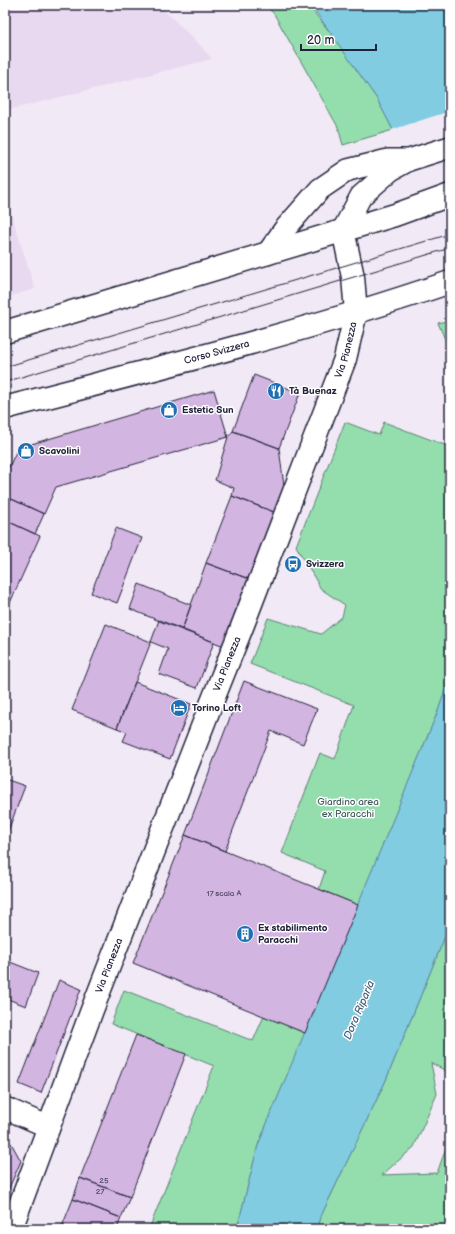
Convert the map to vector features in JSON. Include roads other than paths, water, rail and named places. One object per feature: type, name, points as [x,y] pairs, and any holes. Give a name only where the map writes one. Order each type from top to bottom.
[{"type":"street","points":[[267,254],[284,230],[320,189],[348,170],[396,163],[450,147]]},
{"type":"street","points":[[343,230],[361,196],[396,163]]},
{"type":"street","points":[[5,332],[267,254],[450,195]]},
{"type":"street","name":"Via Pianezza","points":[[11,1229],[92,1010],[345,359],[356,312],[353,277],[343,230]]},
{"type":"street","name":"Corso Svizzera","points":[[5,408],[220,351],[356,312],[450,282]]},
{"type":"street","points":[[5,1108],[49,1127]]},
{"type":"water","points":[[311,5],[440,5],[450,16],[450,304],[393,130],[377,99]]},
{"type":"water","name":"Dora Riparia","points":[[450,676],[450,924],[386,1080],[321,1216],[318,1229],[237,1229],[258,1145],[438,711]]},
{"type":"tram line","points":[[5,367],[450,234]]},
{"type":"tram line","points":[[5,382],[450,248]]},
{"type":"place","name":"Tà Buenaz","points":[[276,391]]},
{"type":"place","name":"Estetic Sun","points":[[169,410]]},
{"type":"place","name":"Scavolini","points":[[26,451]]},
{"type":"place","name":"Svizzera","points":[[293,564]]},
{"type":"place","name":"Torino Loft","points":[[179,708]]},
{"type":"place","name":"Ex stabilimento Paracchi","points":[[245,934]]},
{"type":"park label","name":"Giardino area ex Paracchi","points":[[348,808]]}]
